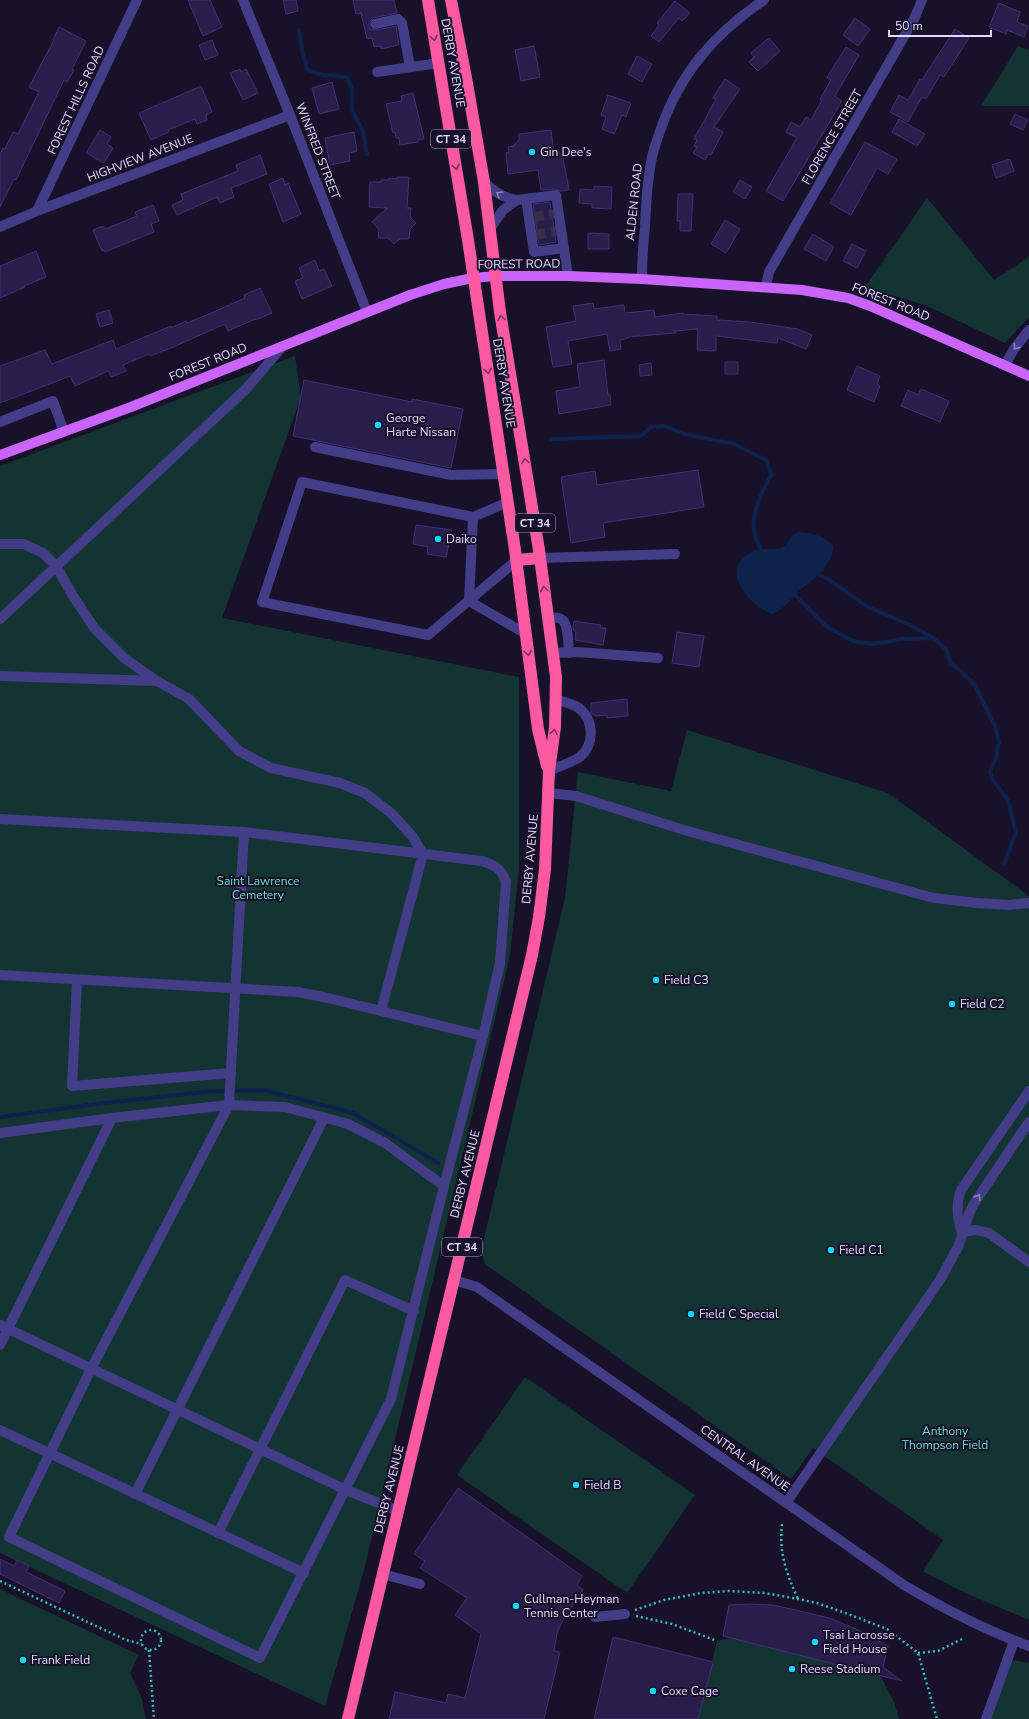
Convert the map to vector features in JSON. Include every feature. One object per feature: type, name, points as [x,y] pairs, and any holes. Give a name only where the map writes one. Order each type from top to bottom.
[{"type":"highway","name":"DERBY AVENUE","points":[[428,0],[508,502],[538,729],[549,771]]},
{"type":"highway","name":"DERBY AVENUE","points":[[348,1719],[532,955],[539,917],[545,869],[549,771],[555,727],[556,677],[540,558],[500,312],[484,182],[451,0]]},
{"type":"highway","points":[[516,560],[540,558]]},
{"type":"main road","name":"FOREST ROAD","points":[[0,455],[64,432],[282,347],[410,295],[444,284],[473,278],[496,276],[568,276],[766,286],[802,290],[848,298],[897,317],[1028,374]]},
{"type":"street","name":"FOREST HILLS ROAD","points":[[37,211],[137,0]]},
{"type":"street","name":"WINFRED STREET","points":[[243,0],[368,312]]},
{"type":"street","name":"ALDEN ROAD","points":[[642,279],[646,194],[652,157],[665,117],[678,89],[692,66],[707,48],[746,12],[764,0]]},
{"type":"street","name":"FLORENCE STREET","points":[[766,286],[769,272],[914,19],[922,0]]},
{"type":"street","points":[[375,24],[398,19],[402,23],[410,67]]},
{"type":"street","points":[[377,72],[439,63]]},
{"type":"street","name":"HIGHVIEW AVENUE","points":[[0,227],[37,211],[290,115]]},
{"type":"street","points":[[484,182],[501,196],[521,200],[556,195],[556,213],[564,248],[568,276]]},
{"type":"street","points":[[521,200],[531,218],[534,235],[534,252],[564,248]]},
{"type":"street","points":[[490,229],[503,210],[521,200]]},
{"type":"street","points":[[1005,365],[1014,349],[1029,330]]},
{"type":"street","points":[[0,619],[246,389],[282,347]]},
{"type":"street","points":[[0,422],[53,401],[64,432]]},
{"type":"street","points":[[315,447],[451,475],[503,474]]},
{"type":"street","points":[[508,502],[473,517],[302,482],[262,602],[428,635],[516,560]]},
{"type":"street","points":[[469,601],[473,517]]},
{"type":"street","points":[[0,544],[24,544],[43,554],[56,566],[73,596],[95,629],[124,658],[157,681],[189,699],[239,750],[271,768],[340,783],[365,793],[391,812],[413,837],[424,854],[380,1011]]},
{"type":"street","points":[[540,558],[675,554]]},
{"type":"street","points":[[469,601],[526,634]]},
{"type":"street","points":[[548,617],[561,619],[564,622],[567,630],[569,653]]},
{"type":"street","points":[[553,653],[658,658]]},
{"type":"street","points":[[0,676],[157,681]]},
{"type":"street","points":[[549,771],[579,757],[588,745],[591,732],[587,717],[578,707],[556,699]]},
{"type":"street","points":[[549,793],[576,796],[684,830],[934,898],[1009,905],[1029,903]]},
{"type":"street","points":[[0,819],[244,832],[482,861],[495,865],[503,873],[506,882],[500,963],[483,1036],[391,1399],[304,1574],[260,1658],[9,1536],[91,1369],[229,1101],[244,832]]},
{"type":"street","points":[[0,975],[77,981],[298,992],[483,1036]]},
{"type":"street","points":[[77,981],[72,1086],[231,1078]]},
{"type":"street","points":[[962,1232],[958,1222],[959,1196],[961,1190],[1029,1091]]},
{"type":"street","points":[[0,1133],[229,1101],[286,1107],[348,1124],[385,1143],[444,1186]]},
{"type":"street","points":[[0,1345],[4,1327],[112,1118]]},
{"type":"street","points":[[135,1494],[324,1118]]},
{"type":"street","points":[[786,1502],[940,1280],[958,1247],[962,1232],[977,1199],[1029,1122]]},
{"type":"street","points":[[962,1232],[976,1230],[989,1233],[1029,1262]]},
{"type":"street","points":[[218,1533],[345,1280],[414,1311]]},
{"type":"street","name":"CENTRAL AVENUE","points":[[454,1280],[477,1287],[904,1585],[941,1608],[1014,1641],[1029,1646]]},
{"type":"street","points":[[4,1327],[346,1490],[398,1511]]},
{"type":"street","points":[[0,1430],[304,1574]]},
{"type":"street","points":[[382,1574],[420,1584]]},
{"type":"street","points":[[595,1617],[625,1614]]},
{"type":"street","points":[[986,1719],[1014,1641]]},
{"type":"path","points":[[782,1524],[781,1541],[783,1561],[787,1575],[798,1599]]},
{"type":"path","points":[[0,1581],[126,1640],[142,1644],[149,1650],[154,1719]]},
{"type":"path","points":[[625,1614],[664,1600],[701,1593],[729,1591],[765,1593],[817,1603],[887,1630],[918,1653],[937,1719]]},
{"type":"path","points":[[625,1614],[672,1624],[717,1641]]},
{"type":"path","points":[[142,1644],[142,1638],[145,1632],[152,1630],[158,1633],[161,1639],[160,1645],[155,1649],[149,1650]]},
{"type":"path","points":[[918,1653],[938,1651],[962,1639]]},
{"type":"green space","points":[[1018,46],[1029,50],[1029,106],[981,106]]},
{"type":"green space","points":[[927,198],[994,280],[1029,257],[1029,317],[1005,343],[925,305],[865,287]]},
{"type":"green space","name":"Saint Lawrence Cemetery","points":[[295,356],[301,397],[222,618],[519,677],[519,869],[510,955],[364,1570],[325,1706],[0,1553],[0,466]]},
{"type":"green space","name":"Anthony Thompson Field","points":[[687,730],[888,793],[1029,896],[1029,1620],[963,1592],[924,1572],[925,1567],[943,1540],[813,1448],[791,1479],[485,1264],[481,1251],[565,898],[578,772],[671,791]]},
{"type":"green space","name":"Field B","points":[[525,1377],[695,1495],[627,1593],[457,1475]]},
{"type":"green space","points":[[0,1589],[139,1655],[130,1673],[142,1699],[146,1719],[0,1719]]},
{"type":"green space","name":"Reese Stadium","points":[[768,1630],[880,1675],[894,1702],[899,1719],[698,1719],[717,1641]]},
{"type":"green space","points":[[1008,1659],[1029,1663],[1029,1719],[987,1719]]},
{"type":"water","points":[[802,532],[823,538],[833,546],[830,560],[815,578],[782,608],[772,614],[755,604],[742,588],[738,579],[737,570],[740,561],[753,551],[781,548],[786,544],[791,536]]},
{"type":"building","points":[[188,0],[210,0],[222,27],[203,36]]},
{"type":"building","points":[[283,0],[296,0],[298,11],[286,14]]},
{"type":"building","points":[[353,0],[394,0],[397,13],[373,18],[369,22],[369,25],[370,29],[376,30],[396,26],[399,45],[381,49],[381,46],[374,47],[372,38],[367,39],[361,13],[356,14]]},
{"type":"building","points":[[675,1],[690,13],[682,21],[679,18],[659,42],[651,36],[659,25],[657,23]]},
{"type":"building","points":[[999,3],[1020,12],[1017,22],[1028,26],[1024,37],[1007,30],[1006,34],[989,27]]},
{"type":"building","points":[[855,18],[870,29],[858,46],[843,35]]},
{"type":"building","points":[[59,27],[86,41],[72,69],[74,70],[67,82],[64,80],[16,180],[14,179],[0,207],[0,155],[3,148],[5,149],[13,132],[18,134],[39,92],[29,87],[54,40]]},
{"type":"building","points":[[955,29],[969,38],[944,77],[940,75],[926,99],[922,97],[908,122],[890,112],[899,95],[908,100],[920,79],[922,80]]},
{"type":"building","points":[[769,38],[780,51],[758,71],[749,62],[754,57],[751,53]]},
{"type":"building","points":[[212,40],[218,55],[205,60],[199,45]]},
{"type":"building","points":[[534,46],[540,77],[521,81],[515,50]]},
{"type":"building","points":[[846,47],[859,55],[835,96],[842,101],[783,201],[766,191],[797,138],[786,132],[791,122],[800,127],[806,117],[811,120],[822,100],[820,99],[831,80],[827,77]]},
{"type":"building","points":[[637,56],[652,64],[642,82],[628,74]]},
{"type":"building","points":[[240,69],[241,72],[246,69],[258,93],[243,100],[230,73]]},
{"type":"building","points":[[725,79],[740,89],[714,127],[723,132],[711,155],[708,154],[705,160],[693,153],[697,147],[694,146],[697,140],[694,139],[716,99],[713,98]]},
{"type":"building","points":[[332,82],[339,109],[319,114],[312,88]]},
{"type":"building","points":[[201,86],[212,112],[206,115],[207,120],[197,124],[195,119],[168,130],[169,132],[151,140],[139,113]]},
{"type":"building","points":[[413,93],[424,139],[418,140],[418,142],[400,145],[399,138],[396,138],[395,132],[393,133],[386,104],[402,101],[401,96]]},
{"type":"building","points":[[608,95],[631,103],[626,117],[622,115],[614,134],[602,129],[606,117],[601,115]]},
{"type":"building","points":[[1015,114],[1028,120],[1023,130],[1010,124]]},
{"type":"building","points":[[899,119],[925,134],[917,146],[892,132]]},
{"type":"building","points":[[100,130],[111,137],[107,144],[113,148],[104,163],[86,153]]},
{"type":"building","name":"Gin Dee's","points":[[551,130],[554,153],[562,152],[569,190],[541,190],[538,170],[508,174],[506,153],[509,152],[508,147],[513,146],[519,140],[519,134]]},
{"type":"building","points":[[354,132],[357,151],[349,153],[350,161],[330,165],[325,138]]},
{"type":"building","points":[[865,142],[897,159],[888,174],[877,168],[851,215],[830,203]]},
{"type":"building","points":[[260,155],[267,174],[231,188],[234,197],[220,203],[217,197],[177,215],[172,205],[183,200],[181,194],[238,171],[236,165]]},
{"type":"building","points":[[1010,159],[1014,171],[996,178],[992,165]]},
{"type":"building","points":[[397,177],[409,177],[407,208],[411,208],[410,217],[416,223],[410,229],[409,239],[400,239],[394,244],[388,238],[378,238],[379,229],[372,222],[387,208],[369,207],[370,182],[381,182],[381,180],[389,180],[389,178],[397,179]]},
{"type":"building","points":[[283,178],[285,185],[288,183],[301,214],[283,222],[269,184]]},
{"type":"building","points":[[740,180],[752,187],[745,199],[733,192]]},
{"type":"building","points":[[594,186],[612,187],[611,209],[592,208],[592,204],[579,203],[580,189],[594,190]]},
{"type":"building","points":[[678,194],[693,194],[691,231],[680,231],[680,221],[677,221]]},
{"type":"building","points":[[550,202],[556,242],[539,245],[533,204]]},
{"type":"building","points":[[153,205],[159,221],[151,224],[154,232],[105,252],[104,250],[102,251],[93,230],[103,226],[105,229],[137,216],[135,212]]},
{"type":"building","points":[[725,220],[740,229],[726,253],[711,244]]},
{"type":"building","points":[[588,233],[609,234],[609,249],[588,249]]},
{"type":"building","points":[[813,234],[834,247],[826,261],[804,249]]},
{"type":"building","points":[[852,244],[866,251],[857,268],[843,261]]},
{"type":"building","points":[[36,251],[46,277],[0,298],[0,266]]},
{"type":"building","points":[[315,260],[319,271],[324,269],[332,286],[302,299],[295,281],[303,278],[299,268]]},
{"type":"building","points":[[260,288],[272,313],[228,331],[225,324],[171,348],[150,356],[149,354],[123,365],[126,371],[111,377],[108,371],[75,386],[70,376],[0,403],[0,366],[45,350],[52,364],[113,340],[116,349],[171,326],[171,328],[186,321],[187,323],[209,314],[245,298],[244,295]]},
{"type":"building","points":[[593,303],[594,309],[624,305],[625,313],[654,310],[655,317],[683,313],[717,316],[717,320],[750,322],[798,329],[812,335],[806,349],[778,338],[777,343],[716,336],[716,351],[697,350],[698,329],[675,331],[676,333],[628,337],[620,340],[621,349],[610,351],[607,334],[568,341],[572,364],[553,367],[546,327],[576,321],[573,306]]},
{"type":"building","points":[[109,310],[113,323],[100,327],[96,314]]},
{"type":"building","points":[[604,360],[608,395],[610,395],[611,405],[559,414],[556,391],[580,387],[577,364]]},
{"type":"building","points":[[725,362],[738,362],[738,374],[725,374]]},
{"type":"building","points":[[651,363],[652,375],[640,376],[639,365]]},
{"type":"building","points":[[857,366],[880,376],[877,384],[880,386],[874,402],[847,390]]},
{"type":"building","name":"George Harte Nissan","points":[[304,380],[412,402],[412,399],[463,409],[451,468],[293,436]]},
{"type":"building","points":[[921,389],[949,401],[940,422],[901,406],[908,390],[918,395]]},
{"type":"building","points":[[698,470],[704,507],[603,523],[605,537],[571,543],[561,477],[595,471],[597,485]]},
{"type":"building","points":[[416,525],[452,530],[446,557],[427,554],[428,547],[413,544]]},
{"type":"building","points":[[574,621],[601,625],[600,628],[606,628],[603,645],[575,640],[576,631],[574,631],[573,627]]},
{"type":"building","points":[[677,632],[704,636],[699,667],[672,663]]},
{"type":"building","points":[[627,699],[628,716],[607,718],[607,715],[596,716],[591,713],[591,703]]},
{"type":"building","name":"Cullman-Heyman Tennis Center","points":[[458,1488],[582,1576],[577,1585],[583,1590],[565,1616],[557,1633],[554,1651],[560,1652],[544,1719],[389,1719],[395,1692],[446,1703],[448,1694],[465,1698],[481,1634],[455,1615],[467,1598],[420,1568],[425,1561],[414,1554]]},
{"type":"building","points":[[0,1559],[14,1566],[17,1560],[29,1566],[26,1572],[65,1591],[59,1603],[0,1574]]},
{"type":"building","name":"Tsai Lacrosse Field House","points":[[729,1605],[773,1605],[800,1611],[829,1618],[856,1629],[888,1646],[883,1667],[902,1681],[723,1636]]},
{"type":"building","name":"Coxe Cage","points":[[613,1637],[713,1662],[698,1719],[594,1719]]},
{"type":"waterway","points":[[299,30],[303,56],[308,70],[323,75],[347,77],[352,89],[352,110],[363,131],[367,154]]},
{"type":"waterway","points":[[551,439],[641,436],[651,427],[664,426],[684,434],[734,444],[766,460],[771,475],[757,504],[753,523],[757,543],[763,553]]},
{"type":"waterway","points":[[814,572],[829,580],[868,607],[910,625],[933,638],[946,649],[951,664],[962,672],[975,685],[994,724],[999,742],[996,758],[990,771],[993,780],[1008,801],[1016,832],[1004,864]]},
{"type":"waterway","points":[[792,592],[827,627],[853,641],[873,644],[902,639],[932,638]]},
{"type":"waterway","points":[[0,1117],[104,1103],[204,1092],[263,1090],[353,1113],[438,1163]]},
{"type":"tunnel","points":[[534,217],[554,214]]},
{"type":"tunnel","points":[[536,235],[557,231]]},
{"type":"place","name":"Gin Dee's","points":[[532,152]]},
{"type":"place","name":"George Harte Nissan","points":[[378,425]]},
{"type":"place","name":"Daiko","points":[[438,539]]},
{"type":"place","name":"Field C3","points":[[656,980]]},
{"type":"place","name":"Field C2","points":[[952,1004]]},
{"type":"place","name":"Field C1","points":[[831,1250]]},
{"type":"place","name":"Field C Special","points":[[691,1314]]},
{"type":"place","name":"Field B","points":[[576,1485]]},
{"type":"place","name":"Cullman-Heyman Tennis Center","points":[[516,1606]]},
{"type":"place","name":"Tsai Lacrosse Field House","points":[[815,1642]]},
{"type":"place","name":"Frank Field","points":[[23,1660]]},
{"type":"place","name":"Reese Stadium","points":[[792,1669]]},
{"type":"place","name":"Coxe Cage","points":[[653,1691]]}]
